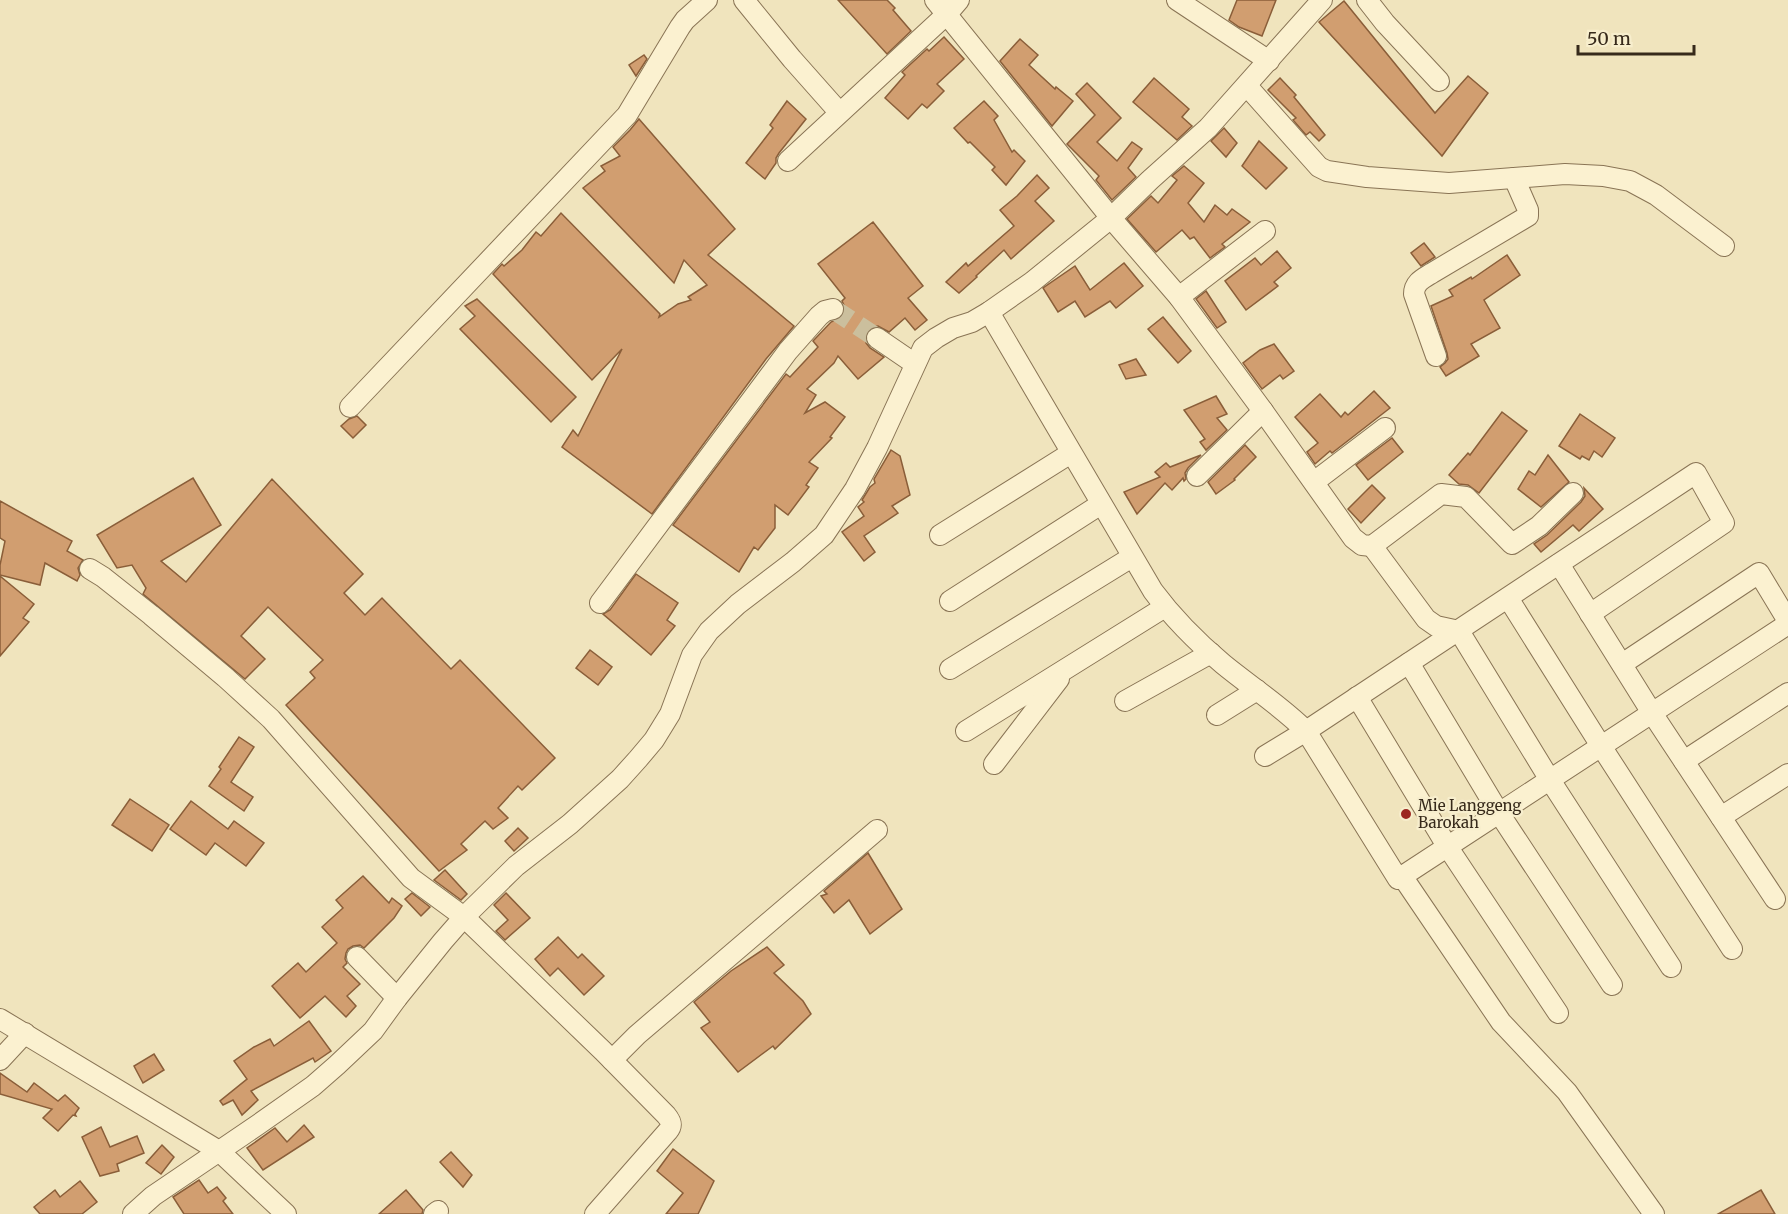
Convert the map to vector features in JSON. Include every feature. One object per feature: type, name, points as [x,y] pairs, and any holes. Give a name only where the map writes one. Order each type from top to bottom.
[{"type":"street","points":[[350,407],[627,115],[680,27],[707,0]]},
{"type":"street","points":[[744,0],[792,60],[839,112]]},
{"type":"street","points":[[1177,0],[1269,61]]},
{"type":"street","points":[[133,1214],[153,1196],[313,1086],[374,1031],[442,941],[464,917],[516,866],[570,824],[620,779],[654,740],[670,714],[692,655],[709,631],[738,604],[824,535],[855,489],[877,448],[923,348],[953,328],[972,322],[989,312],[1032,282],[1111,218],[1208,128],[1322,0]]},
{"type":"street","points":[[1367,0],[1439,81]]},
{"type":"street","points":[[788,161],[947,5],[1111,218],[1179,297],[1353,538],[1362,545],[1372,546],[1441,494],[1448,494],[1466,497],[1512,544],[1539,526],[1573,493]]},
{"type":"street","points":[[1247,86],[1319,167],[1327,171],[1367,177],[1449,183],[1565,174],[1603,176],[1630,181],[1656,195],[1724,246]]},
{"type":"street","points":[[1436,356],[1414,294],[1415,287],[1432,273],[1528,216],[1528,210],[1514,178]]},
{"type":"street","points":[[1179,297],[1265,231]]},
{"type":"street","points":[[600,603],[788,351],[819,316],[832,309]]},
{"type":"street","points":[[989,312],[1132,557],[1165,607],[1195,640],[1289,714],[1306,731],[1398,879],[1652,713],[1787,618],[1759,573],[1622,664]]},
{"type":"street","points":[[877,338],[915,364]]},
{"type":"street","points":[[1197,476],[1263,411]]},
{"type":"street","points":[[1314,482],[1385,428]]},
{"type":"street","points":[[940,535],[1071,453]]},
{"type":"street","points":[[1265,756],[1696,474],[1724,523],[1590,614]]},
{"type":"street","points":[[950,601],[1101,504]]},
{"type":"street","points":[[1372,546],[1426,619],[1436,626],[1459,631],[1550,780],[1671,967]]},
{"type":"street","points":[[950,669],[1132,557]]},
{"type":"street","points":[[1559,564],[1652,713],[1775,899]]},
{"type":"street","points":[[90,569],[104,577],[143,609],[225,677],[271,719],[411,878],[464,917],[666,1115],[671,1127],[595,1214]]},
{"type":"street","points":[[1508,598],[1732,949]]},
{"type":"street","points":[[966,731],[1165,607]]},
{"type":"street","points":[[1125,701],[1210,653]]},
{"type":"street","points":[[1409,663],[1499,813],[1612,985]]},
{"type":"street","points":[[994,764],[1068,667]]},
{"type":"street","points":[[1217,715],[1257,690]]},
{"type":"street","points":[[1684,761],[1788,693]]},
{"type":"street","points":[[1357,697],[1447,846],[1558,1013]]},
{"type":"street","points":[[1721,817],[1788,774]]},
{"type":"street","points":[[612,1060],[637,1035],[877,830]]},
{"type":"street","points":[[1402,876],[1501,1023],[1567,1092],[1654,1214]]},
{"type":"street","points":[[357,957],[397,998]]},
{"type":"street","points":[[0,1019],[219,1151],[286,1214]]},
{"type":"street","points":[[0,1060],[25,1033]]},
{"type":"building","points":[[838,0],[887,0],[911,31],[887,54]]},
{"type":"building","points":[[1237,0],[1276,0],[1262,36],[1239,27],[1229,20]]},
{"type":"building","points":[[1344,1],[1435,113],[1468,76],[1488,93],[1442,156],[1319,22]]},
{"type":"building","points":[[944,37],[964,59],[937,84],[944,91],[927,108],[922,104],[908,119],[885,98],[905,75],[902,72]]},
{"type":"building","points":[[1020,39],[1038,55],[1029,65],[1055,89],[1056,87],[1073,101],[1052,126],[1000,61]]},
{"type":"building","points":[[644,55],[647,59],[636,76],[629,65]]},
{"type":"building","points":[[1154,78],[1189,109],[1182,117],[1192,126],[1177,140],[1133,102]]},
{"type":"building","points":[[1280,78],[1296,95],[1294,97],[1325,135],[1319,141],[1310,132],[1306,135],[1293,120],[1296,118],[1268,90]]},
{"type":"building","points":[[1087,83],[1121,118],[1097,142],[1117,161],[1132,142],[1142,149],[1128,168],[1136,177],[1112,200],[1096,180],[1099,176],[1067,144],[1095,115],[1076,94]]},
{"type":"building","points":[[787,101],[806,119],[779,153],[776,163],[765,179],[746,163],[773,128],[770,125]]},
{"type":"building","points":[[984,101],[998,116],[994,120],[1012,152],[1014,150],[1025,161],[1006,185],[992,170],[995,167],[954,128]]},
{"type":"building","points":[[639,119],[735,229],[708,255],[794,326],[766,359],[652,514],[562,447],[573,430],[578,436],[622,349],[592,380],[493,274],[502,264],[504,266],[522,250],[536,232],[541,236],[561,213],[660,314],[659,317],[678,304],[691,300],[688,297],[707,285],[684,260],[674,283],[583,188],[605,171],[601,166],[620,156],[613,147]]},
{"type":"building","points":[[1224,128],[1237,143],[1226,157],[1211,141]]},
{"type":"building","points":[[1259,141],[1287,168],[1266,189],[1242,166]]},
{"type":"building","points":[[1184,166],[1204,183],[1188,203],[1204,222],[1215,205],[1227,215],[1232,209],[1250,222],[1222,244],[1225,247],[1210,258],[1194,237],[1190,239],[1182,230],[1156,252],[1127,219],[1151,196],[1158,203],[1177,180],[1172,176]]},
{"type":"building","points":[[1037,175],[1049,188],[1035,201],[1054,221],[1011,259],[1004,250],[959,293],[946,282],[966,263],[968,266],[1014,226],[1000,210]]},
{"type":"building","points":[[873,222],[923,286],[908,298],[927,320],[915,330],[905,318],[889,332],[878,326],[871,327],[865,337],[866,343],[884,357],[858,379],[838,356],[834,363],[807,389],[816,395],[805,413],[825,402],[845,417],[830,437],[832,438],[809,462],[818,468],[806,485],[809,487],[788,515],[775,505],[775,528],[758,550],[754,547],[739,572],[673,525],[786,374],[790,377],[818,347],[813,341],[831,322],[842,317],[845,307],[842,301],[845,298],[818,264]]},
{"type":"building","points":[[1424,243],[1435,257],[1421,266],[1411,253]]},
{"type":"building","points":[[1277,251],[1291,268],[1274,282],[1278,286],[1246,310],[1225,281],[1255,258],[1261,265]]},
{"type":"building","points":[[1507,255],[1520,275],[1484,300],[1500,328],[1471,344],[1479,356],[1446,376],[1440,367],[1448,359],[1447,353],[1431,306],[1453,296],[1449,290],[1471,277],[1472,279]]},
{"type":"building","points":[[1124,263],[1143,286],[1116,308],[1110,301],[1085,317],[1075,301],[1058,312],[1043,288],[1075,266],[1090,290]]},
{"type":"building","points":[[1206,291],[1226,322],[1217,328],[1196,299]]},
{"type":"building","points":[[477,299],[576,397],[551,422],[460,329],[475,316],[465,306]]},
{"type":"building","points":[[1163,317],[1191,351],[1178,363],[1148,329]]},
{"type":"building","points":[[1274,344],[1294,371],[1283,379],[1280,375],[1262,389],[1243,363],[1260,350]]},
{"type":"building","points":[[1136,359],[1146,375],[1126,379],[1119,365]]},
{"type":"building","points":[[1374,391],[1390,408],[1315,464],[1307,452],[1318,443],[1295,417],[1320,394],[1341,417],[1345,412],[1348,415]]},
{"type":"building","points":[[1216,396],[1227,414],[1217,418],[1227,430],[1206,450],[1200,442],[1205,439],[1184,410]]},
{"type":"building","points":[[1502,412],[1527,431],[1479,493],[1468,485],[1459,484],[1449,475],[1468,453],[1470,455]]},
{"type":"building","points":[[1580,414],[1615,438],[1602,457],[1594,451],[1589,460],[1582,456],[1580,459],[1559,446]]},
{"type":"building","points":[[357,416],[366,425],[353,438],[341,426]]},
{"type":"building","points":[[1392,438],[1403,452],[1368,480],[1356,465]]},
{"type":"building","points":[[1245,445],[1256,457],[1235,480],[1216,494],[1208,482]]},
{"type":"building","points":[[891,450],[900,456],[910,495],[892,506],[898,513],[864,536],[875,552],[864,561],[842,532],[864,516],[858,507],[864,502],[862,500],[875,483],[874,479]]},
{"type":"building","points":[[1201,455],[1188,468],[1184,481],[1183,478],[1172,490],[1165,483],[1137,514],[1124,492],[1160,477],[1155,472],[1166,463],[1170,467]]},
{"type":"building","points":[[1548,455],[1569,482],[1541,507],[1518,489],[1529,471],[1535,475]]},
{"type":"building","points":[[193,478],[221,525],[161,561],[186,582],[272,479],[363,574],[344,593],[365,615],[382,598],[451,669],[460,660],[555,758],[522,790],[518,786],[498,808],[508,818],[493,829],[485,821],[461,844],[467,850],[439,871],[286,705],[315,678],[310,672],[323,660],[268,607],[241,636],[265,659],[245,679],[143,594],[146,588],[132,565],[117,568],[97,535]]},
{"type":"building","points":[[1372,485],[1385,498],[1361,523],[1348,509]]},
{"type":"building","points":[[1584,488],[1603,509],[1579,531],[1573,525],[1541,552],[1534,544],[1547,535],[1581,502],[1585,496]]},
{"type":"building","points":[[0,501],[72,541],[67,551],[83,560],[78,568],[80,575],[77,581],[45,563],[40,585],[0,575],[5,541],[0,538]]},
{"type":"building","points":[[636,574],[678,603],[667,620],[675,626],[651,655],[603,614],[610,610]]},
{"type":"building","points":[[0,576],[34,604],[23,618],[29,622],[0,656]]},
{"type":"building","points":[[590,650],[612,667],[598,685],[576,668]]},
{"type":"building","points":[[239,737],[254,747],[231,782],[253,797],[244,811],[209,786]]},
{"type":"building","points":[[130,799],[169,825],[152,851],[112,825]]},
{"type":"building","points":[[191,801],[228,829],[234,821],[264,843],[246,866],[215,843],[206,855],[170,829]]},
{"type":"building","points":[[518,828],[528,838],[514,851],[505,841]]},
{"type":"building","points":[[868,853],[902,909],[870,934],[849,900],[834,913],[821,896],[827,894],[824,891]]},
{"type":"building","points":[[445,870],[467,894],[461,900],[434,880]]},
{"type":"building","points":[[363,876],[389,903],[392,898],[402,906],[394,918],[364,948],[360,945],[348,949],[345,959],[347,963],[343,967],[360,984],[347,996],[356,1006],[346,1017],[325,996],[300,1018],[272,986],[298,963],[306,972],[337,943],[322,927],[343,908],[336,900]]},
{"type":"building","points":[[412,893],[430,907],[421,916],[405,899]]},
{"type":"building","points":[[506,893],[530,918],[505,940],[496,931],[508,920],[494,905]]},
{"type":"building","points":[[558,937],[578,958],[582,954],[604,976],[584,995],[558,968],[550,976],[535,959]]},
{"type":"building","points":[[767,947],[784,965],[774,973],[803,1001],[811,1014],[775,1049],[773,1046],[738,1072],[701,1028],[710,1022],[694,1002],[731,971]]},
{"type":"building","points":[[309,1021],[331,1051],[315,1062],[313,1058],[251,1091],[258,1100],[242,1115],[233,1100],[223,1105],[220,1101],[247,1079],[234,1061],[270,1039],[274,1046]]},
{"type":"building","points":[[154,1054],[164,1070],[143,1083],[134,1066]]},
{"type":"building","points":[[0,1073],[27,1092],[34,1083],[58,1101],[65,1095],[79,1108],[76,1116],[73,1115],[58,1131],[43,1118],[52,1109],[0,1094]]},
{"type":"building","points":[[304,1125],[314,1137],[263,1170],[247,1148],[275,1128],[287,1142]]},
{"type":"building","points":[[101,1127],[110,1147],[137,1136],[144,1153],[117,1164],[119,1171],[100,1176],[82,1137]]},
{"type":"building","points":[[162,1145],[174,1157],[161,1174],[146,1163]]},
{"type":"building","points":[[673,1149],[714,1181],[698,1214],[666,1214],[683,1193],[657,1171]]},
{"type":"building","points":[[451,1152],[472,1175],[463,1187],[440,1162]]},
{"type":"building","points":[[199,1180],[208,1193],[217,1187],[226,1198],[223,1201],[233,1214],[184,1214],[173,1197]]},
{"type":"building","points":[[80,1181],[97,1202],[82,1214],[40,1214],[34,1207],[55,1190],[60,1197]]},
{"type":"building","points":[[406,1190],[423,1210],[422,1214],[379,1214]]},
{"type":"building","points":[[1761,1190],[1775,1214],[1718,1214]]},
{"type":"tunnel","points":[[833,309],[877,338]]},
{"type":"place","name":"Mie Langgeng Barokah","points":[[1406,814]]}]
